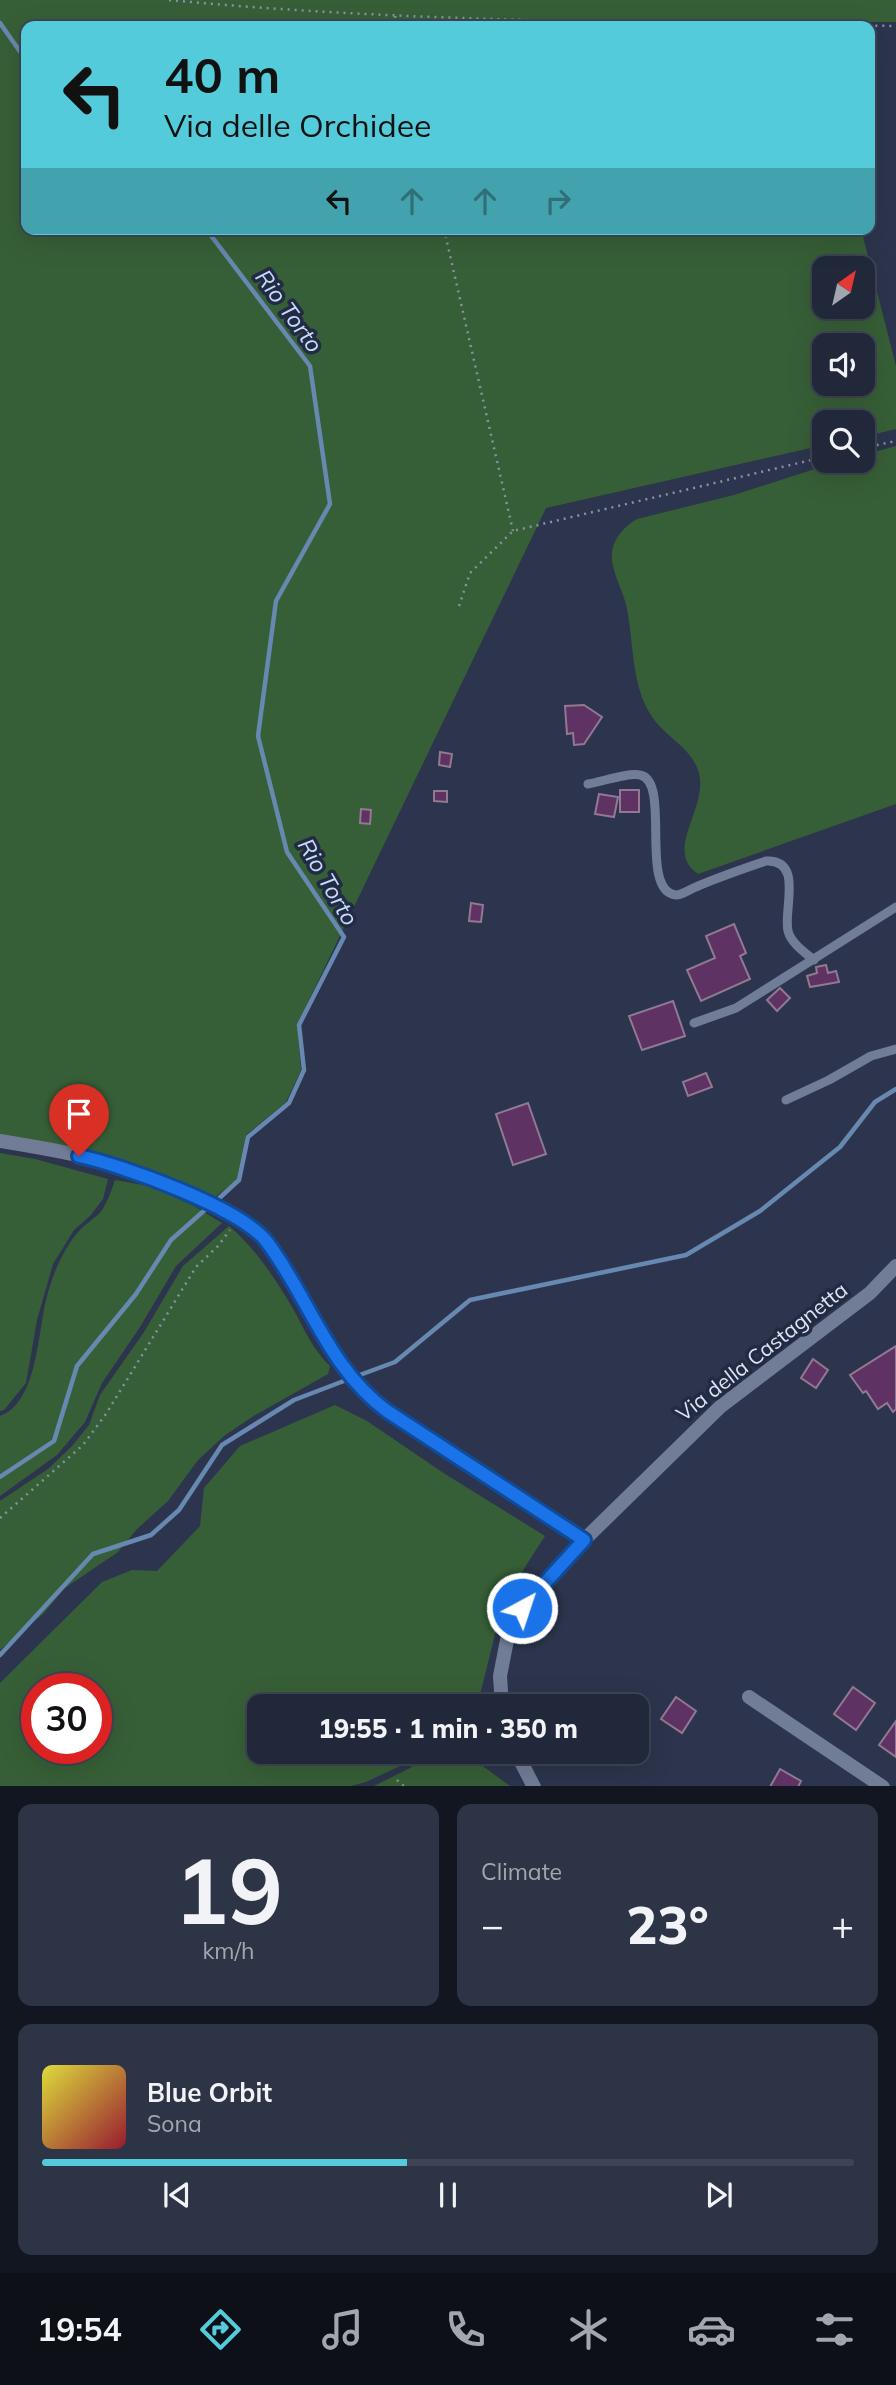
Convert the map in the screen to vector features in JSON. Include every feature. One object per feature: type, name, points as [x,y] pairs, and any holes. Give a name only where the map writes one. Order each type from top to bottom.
[{"type":"street","points":[[0,1141],[111,1164],[236,1217],[265,1240],[346,1370],[372,1399],[584,1540]]},
{"type":"street","name":"Via della Castagnetta","points":[[502,1694],[501,1668],[514,1622],[539,1587],[714,1412],[875,1290],[896,1266]]},
{"type":"street","points":[[749,1698],[881,1786]]},
{"type":"street","points":[[522,1764],[533,1786]]},
{"type":"lane","points":[[588,785],[635,775],[648,779],[654,798],[657,866],[664,886],[673,894],[681,894],[766,861],[782,865],[790,880],[788,930],[797,946],[814,960]]},
{"type":"lane","points":[[694,1023],[736,1008],[896,907]]},
{"type":"lane","points":[[786,1100],[830,1080],[871,1056],[896,1049]]},
{"type":"path","points":[[169,0],[395,16],[559,21]]},
{"type":"path","points":[[395,16],[396,21]]},
{"type":"path","points":[[875,26],[896,26]]},
{"type":"path","points":[[445,235],[513,531]]},
{"type":"path","points":[[875,445],[896,440]]},
{"type":"path","points":[[459,607],[470,573],[513,531],[812,460]]},
{"type":"path","points":[[0,1518],[83,1445],[106,1413],[196,1267],[218,1246],[236,1217]]},
{"type":"path","points":[[397,1780],[404,1786]]},
{"type":"green space","points":[[0,0],[896,0],[896,22],[21,21],[21,235],[863,235],[868,256],[812,256],[812,319],[875,319],[875,284],[896,366],[896,429],[875,434],[875,410],[812,410],[812,448],[546,508],[297,1025],[301,1070],[286,1102],[246,1135],[237,1180],[211,1200],[0,1135]]},
{"type":"green space","points":[[896,446],[896,804],[698,874],[688,864],[685,853],[698,798],[698,770],[684,748],[653,718],[641,693],[634,665],[627,609],[613,566],[612,552],[615,542],[624,529],[637,519],[734,495],[812,470],[812,473],[875,473],[875,452]]},
{"type":"green space","points":[[0,1153],[35,1159],[108,1179],[103,1199],[90,1216],[74,1230],[53,1264],[37,1320],[26,1383],[4,1410],[0,1411]]},
{"type":"green space","points":[[115,1180],[149,1186],[194,1206],[222,1223],[176,1266],[140,1327],[102,1383],[85,1422],[57,1455],[0,1496],[0,1416],[12,1409],[29,1382],[46,1300],[62,1256],[78,1232],[102,1210]]},
{"type":"green space","points":[[229,1226],[248,1244],[271,1274],[313,1345],[330,1366],[328,1374],[224,1436],[198,1460],[168,1501],[137,1529],[118,1552],[65,1588],[43,1614],[0,1650],[0,1501],[48,1469],[72,1446],[89,1425],[100,1395],[144,1332],[183,1266]]},
{"type":"green space","points":[[335,1405],[367,1421],[445,1474],[545,1536],[500,1614],[480,1694],[247,1694],[247,1764],[404,1764],[366,1782],[351,1786],[0,1786],[0,1683],[102,1582],[132,1570],[157,1571],[200,1526],[204,1488],[240,1446]]},
{"type":"green space","points":[[416,1764],[480,1764],[510,1786],[374,1786]]},
{"type":"building","points":[[584,705],[602,717],[584,744],[574,745],[573,733],[567,734],[565,706]]},
{"type":"building","points":[[440,752],[452,754],[450,767],[439,765]]},
{"type":"building","points":[[620,790],[639,790],[639,812],[620,812]]},
{"type":"building","points":[[434,791],[447,791],[447,802],[434,801]]},
{"type":"building","points":[[599,794],[618,797],[614,817],[595,814]]},
{"type":"building","points":[[361,809],[371,810],[370,824],[360,823]]},
{"type":"building","points":[[471,903],[483,905],[481,922],[469,921]]},
{"type":"building","points":[[734,924],[746,953],[740,956],[750,979],[701,1001],[687,970],[715,958],[706,936]]},
{"type":"building","points":[[826,965],[828,973],[836,971],[839,982],[810,987],[807,976],[817,973],[816,967]]},
{"type":"building","points":[[780,988],[790,998],[777,1011],[767,1000]]},
{"type":"building","points":[[673,1001],[685,1036],[642,1050],[629,1016]]},
{"type":"building","points":[[706,1073],[712,1087],[688,1096],[683,1082]]},
{"type":"building","points":[[528,1103],[546,1154],[513,1165],[496,1114]]},
{"type":"building","points":[[896,1346],[896,1409],[893,1412],[887,1403],[878,1409],[866,1391],[863,1393],[850,1375]]},
{"type":"building","points":[[813,1359],[828,1370],[816,1388],[801,1378]]},
{"type":"building","points":[[853,1687],[875,1703],[856,1730],[834,1714]]},
{"type":"building","points":[[676,1697],[696,1711],[682,1733],[661,1719]]},
{"type":"building","points":[[896,1721],[896,1757],[879,1745]]},
{"type":"building","points":[[780,1769],[801,1781],[798,1786],[771,1786]]},
{"type":"waterway","name":"Rio Torto","points":[[0,23],[21,53]]},
{"type":"waterway","name":"Rio Torto","points":[[211,235],[310,366],[330,504],[276,601],[258,736],[287,852],[344,937],[299,1025],[304,1070],[289,1103],[248,1137],[239,1180],[214,1203]]},
{"type":"waterway","points":[[357,1376],[395,1362],[470,1300],[686,1255],[760,1211],[840,1147],[875,1102],[896,1089]]},
{"type":"waterway","name":"Rio Torto","points":[[0,1477],[54,1441],[77,1366],[136,1294],[171,1240],[207,1208]]},
{"type":"waterway","points":[[0,1655],[93,1554],[151,1535],[179,1510],[222,1445],[294,1400],[349,1379]]},
{"type":"route","points":[[79,1156],[111,1164],[169,1185],[253,1228],[269,1245],[336,1356],[378,1405],[584,1540],[522,1608]]}]
